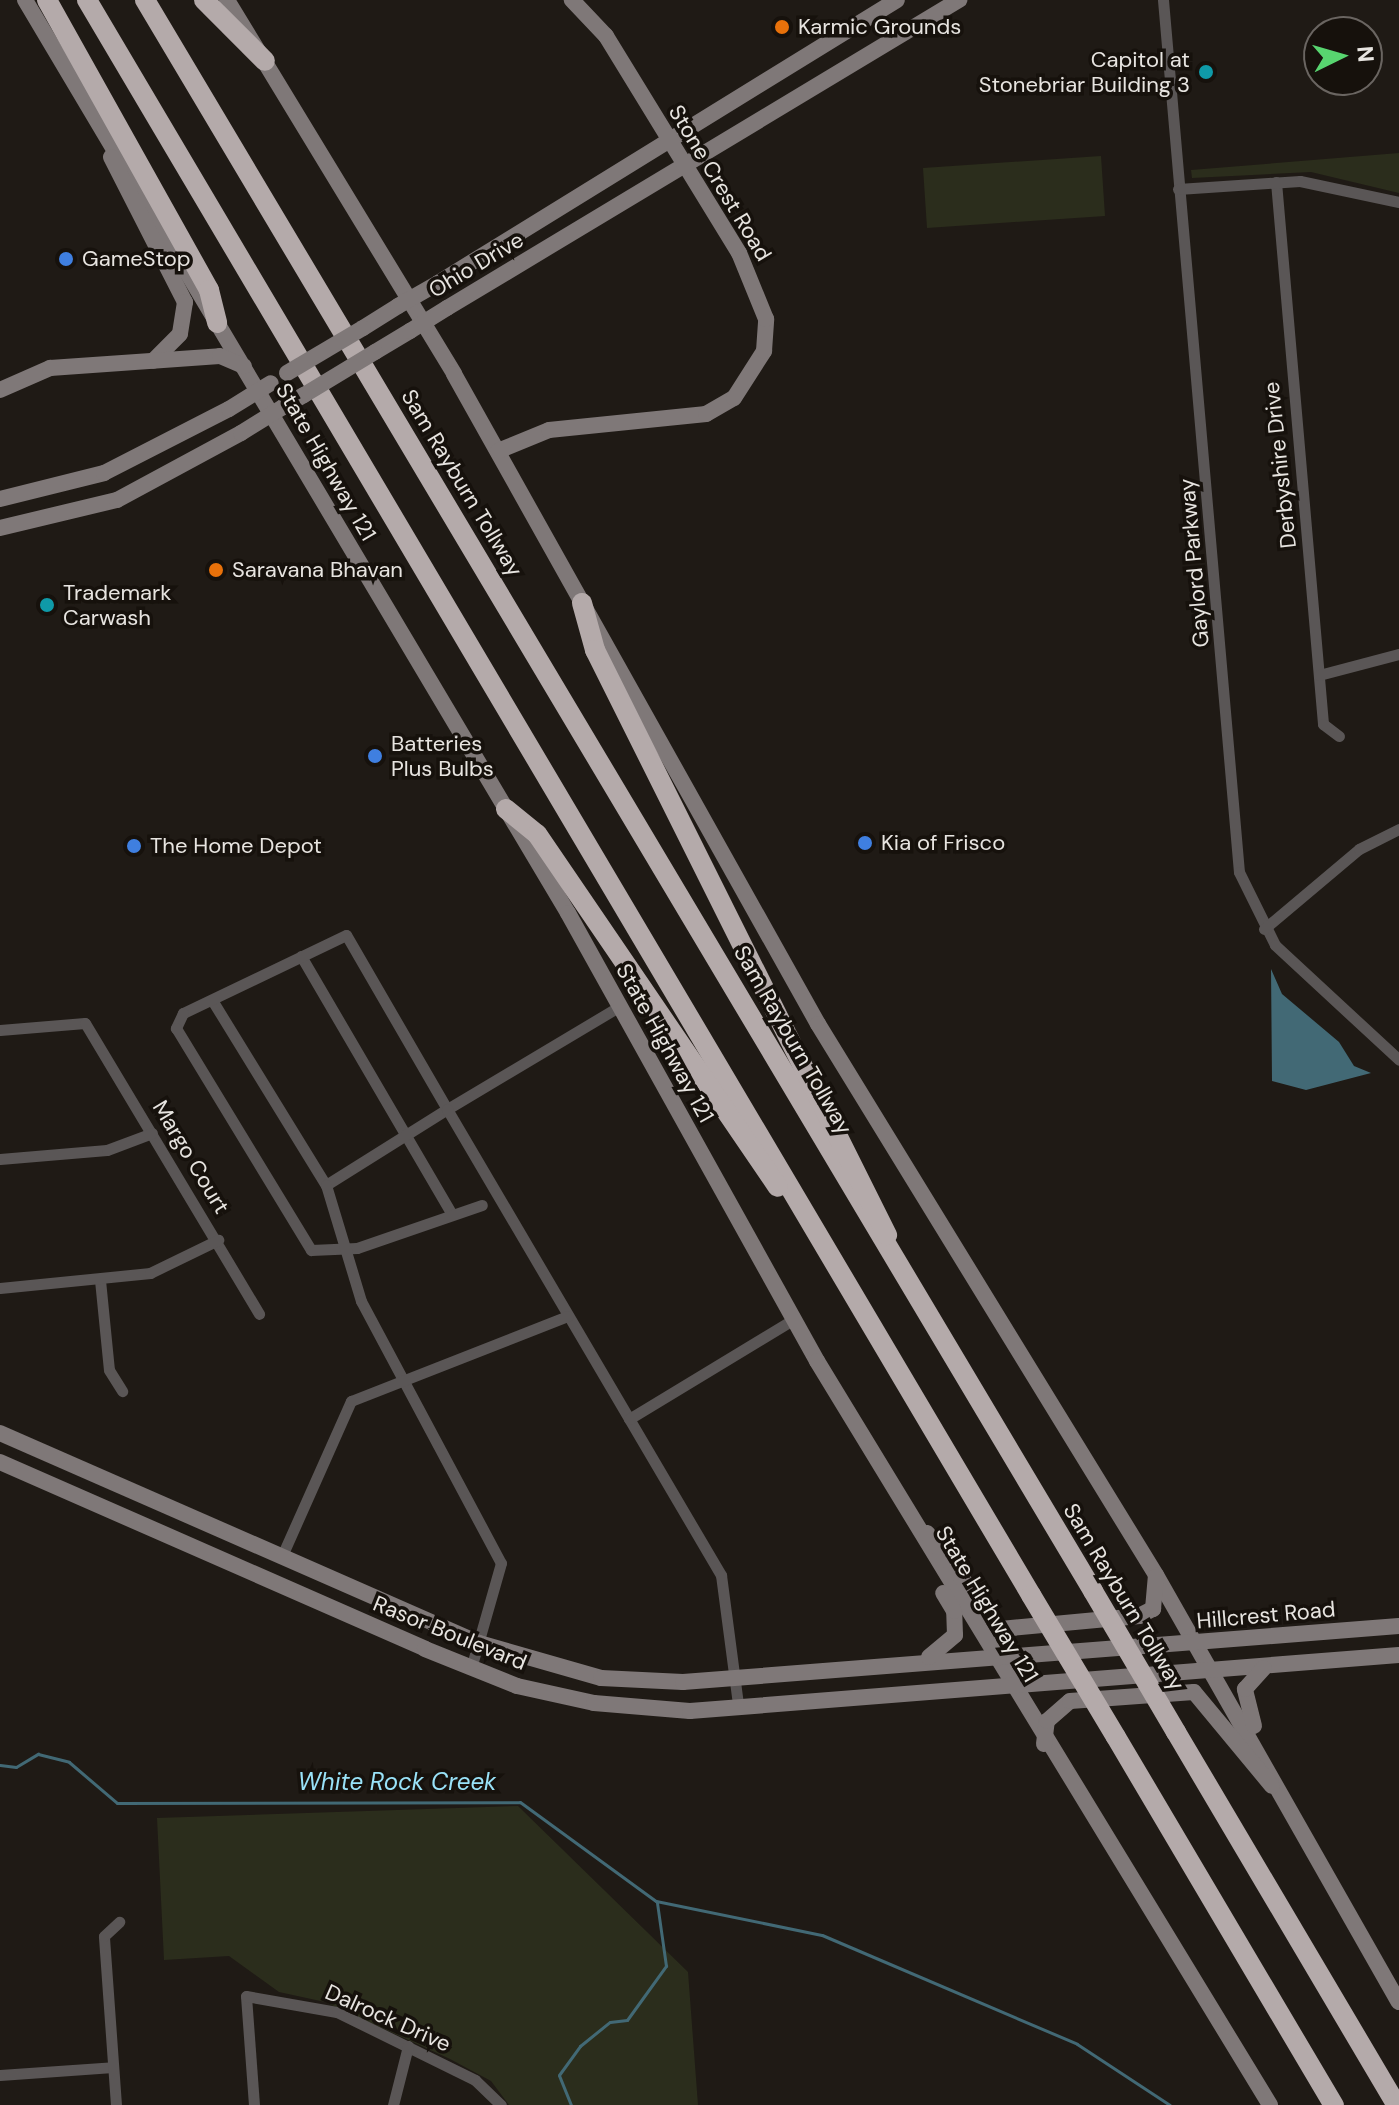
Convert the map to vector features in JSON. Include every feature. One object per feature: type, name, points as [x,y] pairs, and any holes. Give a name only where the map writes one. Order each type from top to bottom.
[{"type":"highway","points":[[47,0],[209,290],[217,323]]},
{"type":"highway","points":[[87,0],[1334,2105]]},
{"type":"highway","name":"Sam Rayburn Tollway","points":[[145,0],[1397,2105]]},
{"type":"highway","points":[[204,0],[265,61]]},
{"type":"highway","points":[[582,603],[595,650],[883,1216],[892,1259]]},
{"type":"highway","points":[[506,809],[537,834],[770,1178],[827,1247]]},
{"type":"main road","name":"State Highway 121","points":[[25,0],[506,809],[794,1319],[1044,1744],[1270,2105]]},
{"type":"main road","points":[[227,0],[498,451],[818,1024],[1156,1575],[1290,1804],[1399,2002]]},
{"type":"main road","name":"Stone Crest Road","points":[[498,451],[549,430],[706,414],[754,376],[766,319],[758,291],[606,36],[572,0]]},
{"type":"main road","name":"Ohio Drive","points":[[0,499],[104,473],[229,409],[897,0]]},
{"type":"main road","name":"Ohio Drive","points":[[0,528],[117,500],[241,433],[959,0]]},
{"type":"main road","points":[[102,130],[118,180],[185,302],[180,334],[153,361]]},
{"type":"main road","points":[[0,390],[50,368],[220,356],[244,366]]},
{"type":"main road","name":"Rasor Boulevard","points":[[0,1433],[479,1643],[601,1678],[735,1677],[994,1656]]},
{"type":"main road","name":"Rasor Boulevard","points":[[0,1462],[471,1668],[594,1703],[690,1711],[1009,1683]]},
{"type":"main road","points":[[907,1512],[957,1564],[1001,1629],[1139,1616],[1153,1609],[1156,1575]]},
{"type":"main road","points":[[907,1512],[956,1623],[944,1651],[915,1660]]},
{"type":"main road","name":"Hillcrest Road","points":[[994,1656],[1399,1626]]},
{"type":"main road","points":[[1009,1683],[1211,1672],[1399,1655]]},
{"type":"main road","points":[[1264,1668],[1245,1689],[1247,1714],[1290,1804]]},
{"type":"main road","points":[[1044,1744],[1047,1721],[1070,1701],[1194,1692],[1290,1804]]},
{"type":"street","name":"Gaylord Parkway","points":[[1164,0],[1236,850],[1264,929],[1399,1060]]},
{"type":"street","name":"Derbyshire Drive","points":[[1276,182],[1323,724],[1339,736]]},
{"type":"street","points":[[1178,189],[1320,182],[1399,202]]},
{"type":"street","points":[[1319,675],[1399,654]]},
{"type":"street","points":[[1264,929],[1365,845],[1399,829]]},
{"type":"street","points":[[482,1205],[463,1214],[450,1211],[343,1248],[311,1250],[176,1028],[183,1013],[346,935],[721,1575],[738,1705]]},
{"type":"street","points":[[301,956],[450,1211]]},
{"type":"street","points":[[212,1000],[326,1185],[343,1248],[402,1380],[501,1563],[471,1668]]},
{"type":"street","points":[[326,1185],[620,1006]]},
{"type":"street","name":"Margo Court","points":[[0,1030],[85,1023],[218,1240],[259,1314]]},
{"type":"street","points":[[0,1159],[107,1150],[152,1133]]},
{"type":"street","points":[[0,1288],[150,1273],[218,1240]]},
{"type":"street","points":[[100,1280],[109,1370],[122,1391]]},
{"type":"street","points":[[281,1558],[351,1401],[568,1316]]},
{"type":"street","points":[[629,1419],[794,1319]]},
{"type":"street","points":[[116,2105],[104,1936],[119,1922]]},
{"type":"street","name":"Dalrock Drive","points":[[254,2105],[246,1996],[337,2012],[475,2080],[501,2105]]},
{"type":"street","points":[[393,2105],[408,2046]]},
{"type":"street","points":[[0,2075],[113,2067]]},
{"type":"green space","points":[[1399,153],[1399,193],[1311,172],[1192,178],[1191,170]]},
{"type":"green space","points":[[1101,156],[1105,216],[927,228],[923,168]]},
{"type":"green space","points":[[518,1806],[688,1972],[698,2105],[509,2105],[491,2081],[450,2059],[325,2002],[279,1992],[229,1956],[164,1960],[157,1818]]},
{"type":"water","points":[[1271,969],[1282,994],[1339,1042],[1354,1066],[1371,1073],[1306,1090],[1272,1081]]},
{"type":"waterway","name":"White Rock Creek","points":[[0,1765],[16,1767],[38,1754],[69,1762],[117,1803],[520,1802],[656,1901],[822,1935],[1077,2044],[1170,2105]]},
{"type":"waterway","points":[[571,2105],[559,2075],[580,2046],[610,2022],[627,2020],[666,1966],[657,1903]]},
{"type":"place","name":"Karmic Grounds","points":[[782,27]]},
{"type":"place","name":"Capitol at Stonebriar Building 3","points":[[1206,72]]},
{"type":"place","name":"GameStop","points":[[66,259]]},
{"type":"place","name":"Saravana Bhavan","points":[[216,570]]},
{"type":"place","name":"Trademark Carwash","points":[[47,605]]},
{"type":"place","name":"Batteries Plus Bulbs","points":[[375,756]]},
{"type":"place","name":"Kia of Frisco","points":[[865,843]]},
{"type":"place","name":"The Home Depot","points":[[134,846]]}]
